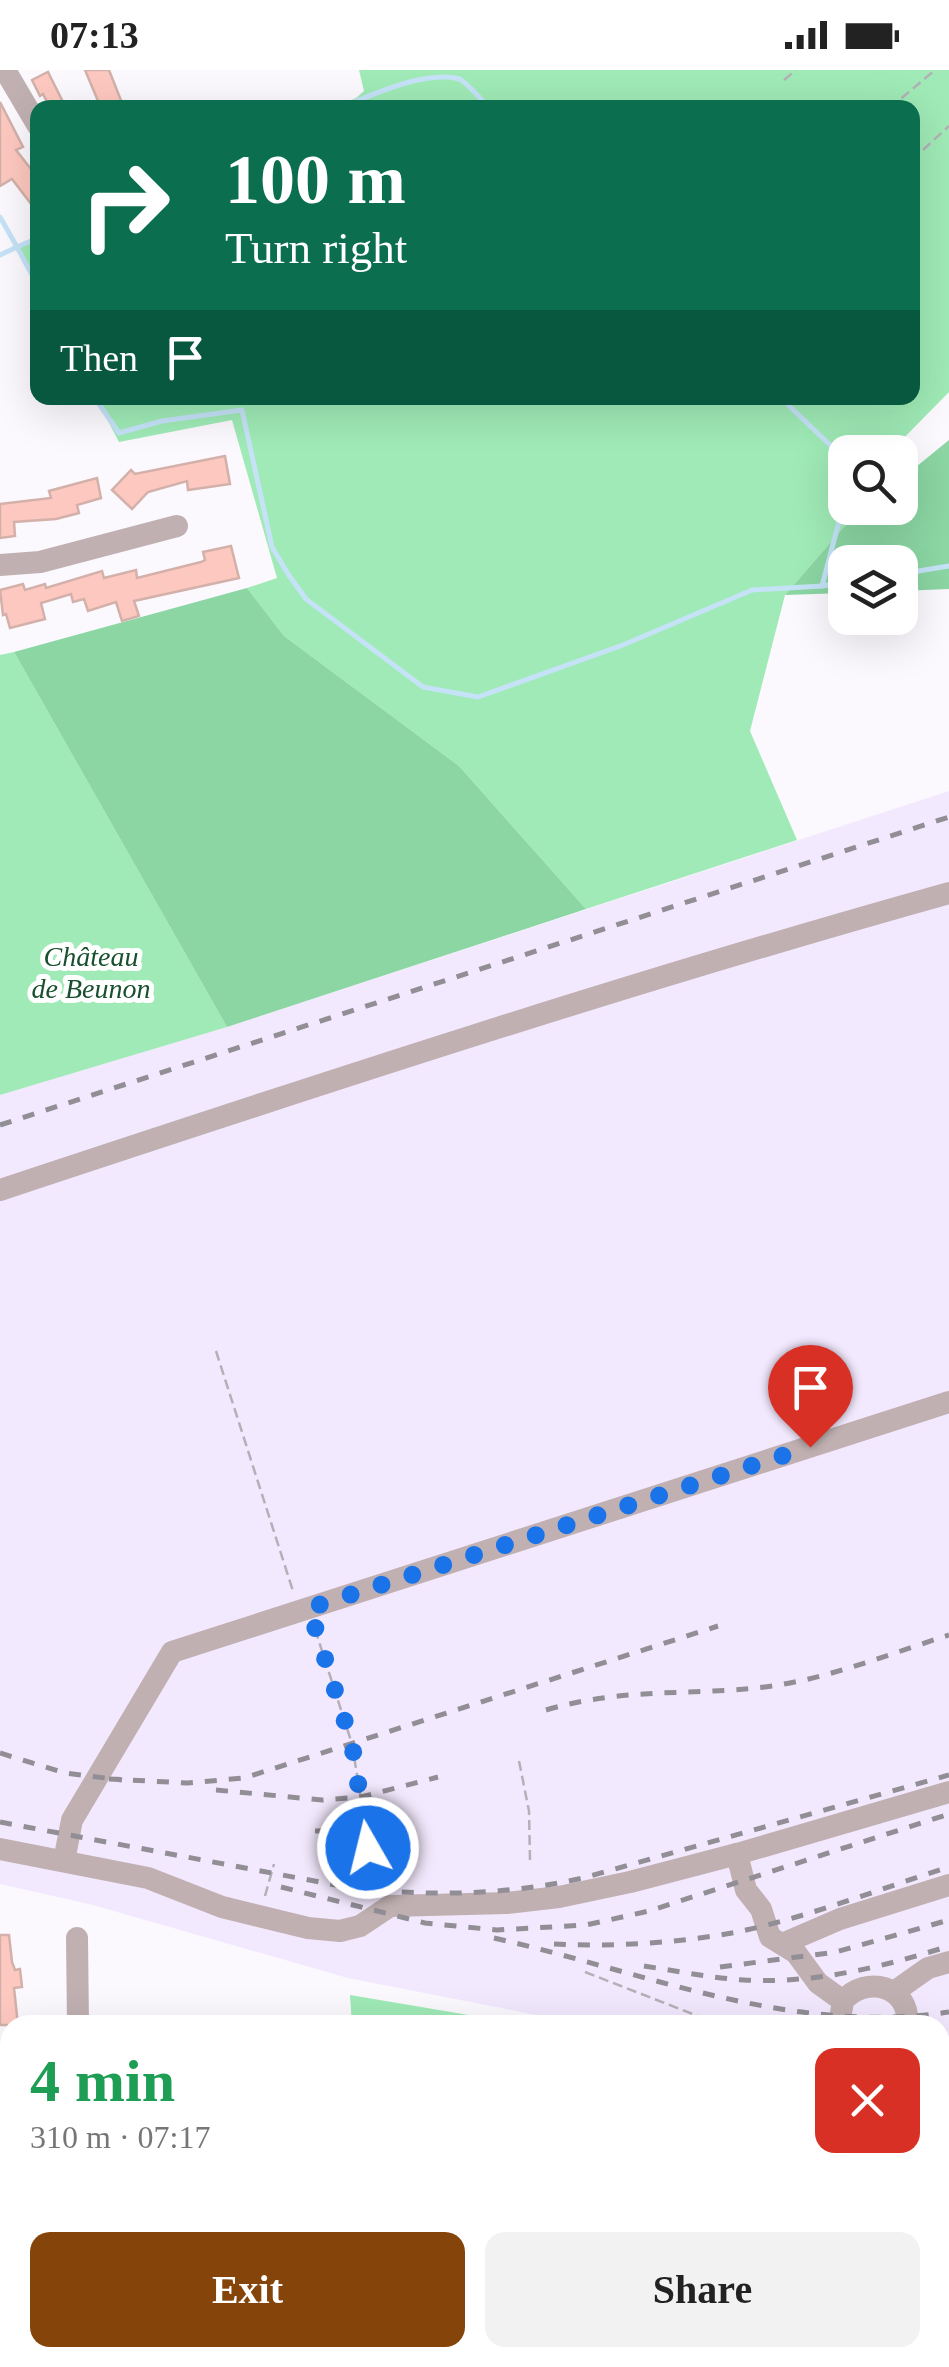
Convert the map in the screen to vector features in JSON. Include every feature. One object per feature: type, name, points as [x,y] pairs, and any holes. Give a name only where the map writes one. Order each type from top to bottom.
[{"type":"street","points":[[5,70],[30,112]]},
{"type":"street","points":[[0,564],[40,562],[178,526]]},
{"type":"street","points":[[0,1190],[812,929],[949,893]]},
{"type":"street","points":[[64,1861],[72,1820],[172,1652],[949,1402]]},
{"type":"street","points":[[0,1849],[148,1878],[222,1907],[308,1928],[340,1931],[360,1926],[390,1906],[448,1906],[559,1897],[738,1854],[949,1792]]},
{"type":"street","points":[[738,1854],[746,1890],[761,1909],[767,1932],[802,1958],[818,1984],[843,2001]]},
{"type":"street","points":[[782,1944],[949,1884]]},
{"type":"street","points":[[77,1938],[78,2015]]},
{"type":"street","points":[[894,1992],[928,1968],[949,1962]]},
{"type":"street","points":[[841,2015],[843,2001],[861,1986],[884,1986],[894,1992],[906,2015]]},
{"type":"path","points":[[784,80],[796,70]]},
{"type":"path","points":[[899,100],[934,70]]},
{"type":"path","points":[[920,153],[949,126]]},
{"type":"path","points":[[216,1351],[352,1744],[374,1880],[372,1906],[381,1910]]},
{"type":"path","points":[[518,1760],[529,1811],[530,1860]]},
{"type":"path","points":[[260,1916],[274,1864]]},
{"type":"path","points":[[586,1972],[696,2015]]},
{"type":"shaded area","points":[[949,791],[949,2015],[536,2015],[348,1978],[93,1905],[0,1884],[0,1095],[227,1027]]},
{"type":"green space","points":[[359,70],[949,70],[949,392],[907,435],[828,435],[828,525],[846,525],[785,595],[750,731],[797,840],[586,909],[459,766],[284,636],[247,588],[277,578],[232,420],[119,442],[100,405],[920,405],[920,100],[352,100],[364,91]]},
{"type":"green space","points":[[30,241],[30,272],[17,247]]},
{"type":"green space","points":[[949,440],[949,589],[918,590],[918,545],[828,545],[846,525],[918,525],[918,465]]},
{"type":"green space","points":[[828,545],[828,594],[785,595]]},
{"type":"green space","points":[[247,588],[284,636],[459,766],[586,909],[227,1027],[14,652]]},
{"type":"green space","name":"Château de Beunon","points":[[14,652],[227,1027],[0,1095],[0,655]]},
{"type":"green space","points":[[350,1995],[468,2015],[351,2015]]},
{"type":"building","points":[[85,70],[109,70],[121,100],[98,100]]},
{"type":"building","points":[[48,72],[62,100],[40,96],[32,80]]},
{"type":"building","points":[[0,102],[23,147],[16,150],[30,168],[30,203],[12,179],[0,186]]},
{"type":"building","points":[[225,456],[230,484],[188,490],[187,481],[148,492],[132,509],[112,490],[131,470],[135,474]]},
{"type":"building","points":[[97,478],[101,498],[77,505],[79,513],[14,522],[15,536],[0,538],[0,504],[51,498],[49,491]]},
{"type":"building","points":[[231,546],[239,578],[134,601],[139,616],[122,621],[116,602],[88,611],[84,599],[73,602],[71,594],[41,603],[45,619],[10,628],[6,614],[3,615],[0,590],[23,584],[25,590],[45,584],[46,588],[102,571],[104,578],[136,570],[137,578],[201,562],[205,560],[203,552]]},
{"type":"building","points":[[0,1935],[9,1935],[12,1962],[15,1970],[20,1969],[22,1987],[14,1988],[17,2015],[0,2015]]},
{"type":"waterway","points":[[359,100],[400,85],[446,77],[460,79],[482,100]]},
{"type":"waterway","points":[[0,217],[17,247],[30,241]]},
{"type":"waterway","points":[[0,255],[17,247],[30,271]]},
{"type":"waterway","points":[[100,405],[119,433],[162,421],[242,410],[272,547],[288,574],[306,599],[423,687],[478,697],[623,645],[752,590],[822,586]]},
{"type":"waterway","points":[[788,405],[828,443]]},
{"type":"waterway","points":[[833,545],[838,525]]},
{"type":"waterway","points":[[828,563],[822,586],[828,585]]},
{"type":"waterway","points":[[918,571],[949,566]]},
{"type":"railway","points":[[0,1125],[949,817]]},
{"type":"railway","points":[[109,1779],[188,1783],[244,1778],[718,1626]]},
{"type":"railway","points":[[546,1710],[603,1698],[789,1683],[949,1635]]},
{"type":"railway","points":[[0,1753],[65,1773],[122,1780]]},
{"type":"railway","points":[[0,1822],[341,1886],[462,1893],[583,1878],[949,1775]]},
{"type":"railway","points":[[216,1790],[322,1800],[361,1797],[438,1777]]},
{"type":"railway","points":[[281,1887],[425,1923],[497,1930],[586,1925],[649,1911],[949,1814]]},
{"type":"railway","points":[[315,1831],[365,1830]]},
{"type":"railway","points":[[554,1944],[646,1943],[737,1932],[817,1911],[949,1867]]},
{"type":"railway","points":[[720,1967],[836,1952],[949,1920]]},
{"type":"railway","points":[[494,1938],[719,1997],[832,2015]]},
{"type":"railway","points":[[644,1966],[770,1981],[874,1967],[949,1946]]},
{"type":"railway","points":[[914,2015],[949,2012]]},
{"type":"route","points":[[368,1848],[355,1756],[309,1608],[810,1447]]}]
